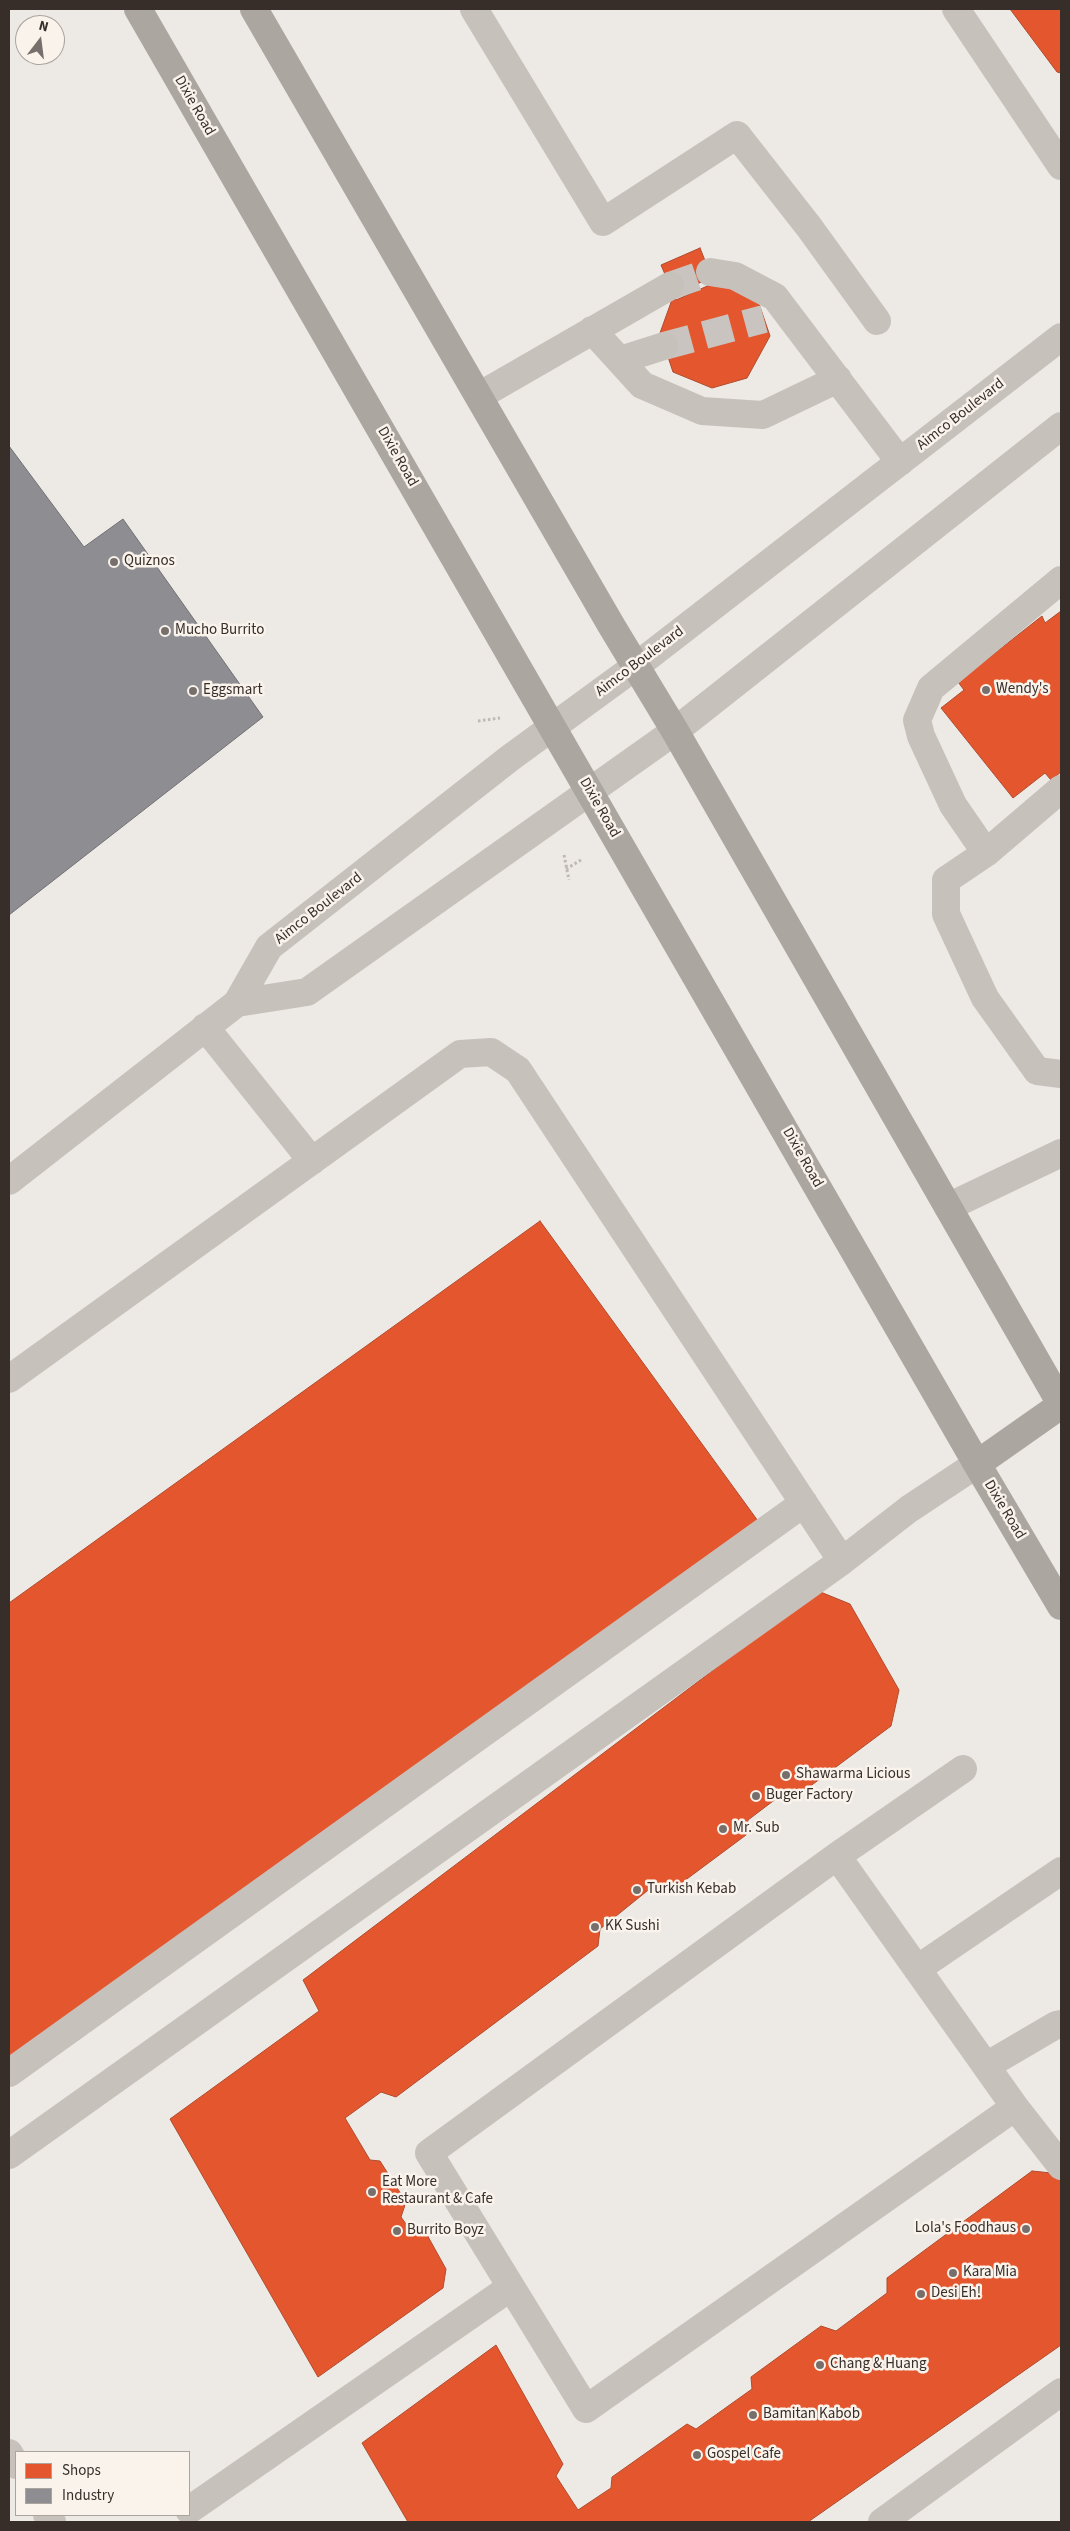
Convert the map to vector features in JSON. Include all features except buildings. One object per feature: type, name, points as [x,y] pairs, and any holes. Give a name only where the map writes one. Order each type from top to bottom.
[{"type":"main road","name":"Dixie Road","points":[[138,9],[977,1464],[1061,1606]]},
{"type":"main road","points":[[254,9],[675,731],[1061,1405],[977,1464]]},
{"type":"street","points":[[474,9],[603,222],[737,135],[809,227],[877,321]]},
{"type":"street","points":[[956,9],[1061,166]]},
{"type":"street","points":[[710,272],[734,276],[775,297],[776,317],[838,379],[900,462]]},
{"type":"street","points":[[479,396],[670,286]]},
{"type":"street","points":[[592,330],[642,385],[702,411],[763,415],[838,379]]},
{"type":"street","name":"Aimco Boulevard","points":[[9,1181],[237,1003],[269,948],[552,726],[636,666],[1061,337]]},
{"type":"street","points":[[620,360],[664,346]]},
{"type":"street","name":"Aimco Boulevard","points":[[237,1003],[307,992],[675,731],[1061,426]]},
{"type":"street","points":[[986,853],[953,805],[921,736],[918,720],[931,688],[1061,580]]},
{"type":"street","points":[[1061,789],[986,853],[946,880],[946,914],[985,998],[1037,1071],[1061,1074]]},
{"type":"street","points":[[205,1027],[312,1161]]},
{"type":"street","points":[[9,1379],[460,1054],[490,1052],[518,1070],[842,1561]]},
{"type":"street","points":[[948,1207],[1061,1153]]},
{"type":"street","points":[[9,2156],[842,1561],[909,1509],[977,1464]]},
{"type":"street","points":[[9,2073],[804,1503]]},
{"type":"street","points":[[963,1769],[837,1856],[430,2153],[586,2409],[1015,2107]]},
{"type":"street","points":[[837,1856],[1015,2107],[1061,2166]]},
{"type":"street","points":[[917,1969],[1061,1871]]},
{"type":"street","points":[[986,2066],[1056,2025],[1061,2024]]},
{"type":"street","points":[[190,2509],[511,2287]]},
{"type":"street","points":[[882,2522],[1061,2392]]},
{"type":"path","points":[[478,722],[500,718]]},
{"type":"path","points":[[564,854],[569,880]]},
{"type":"path","points":[[566,869],[581,860]]},
{"type":"tunnel","points":[[670,286],[710,272]]},
{"type":"tunnel","points":[[664,346],[764,319]]},
{"type":"place","name":"Quiznos","points":[[114,562]]},
{"type":"place","name":"Mucho Burrito","points":[[165,631]]},
{"type":"place","name":"Wendy's","points":[[986,690]]},
{"type":"place","name":"Eggsmart","points":[[193,691]]},
{"type":"place","name":"Shawarma Licious","points":[[786,1775]]},
{"type":"place","name":"Buger Factory","points":[[756,1796]]},
{"type":"place","name":"Mr. Sub","points":[[723,1829]]},
{"type":"place","name":"Turkish Kebab","points":[[637,1890]]},
{"type":"place","name":"KK Sushi","points":[[595,1927]]},
{"type":"place","name":"Eat More Restaurant & Cafe","points":[[372,2192]]},
{"type":"place","name":"Lola's Foodhaus","points":[[1026,2229]]},
{"type":"place","name":"Burrito Boyz","points":[[397,2231]]},
{"type":"place","name":"Kara Mia","points":[[953,2273]]},
{"type":"place","name":"Desi Eh!","points":[[921,2294]]},
{"type":"place","name":"Chang & Huang","points":[[820,2365]]},
{"type":"place","name":"Bamitan Kabob","points":[[753,2415]]},
{"type":"place","name":"Gospel Cafe","points":[[697,2455]]}]
